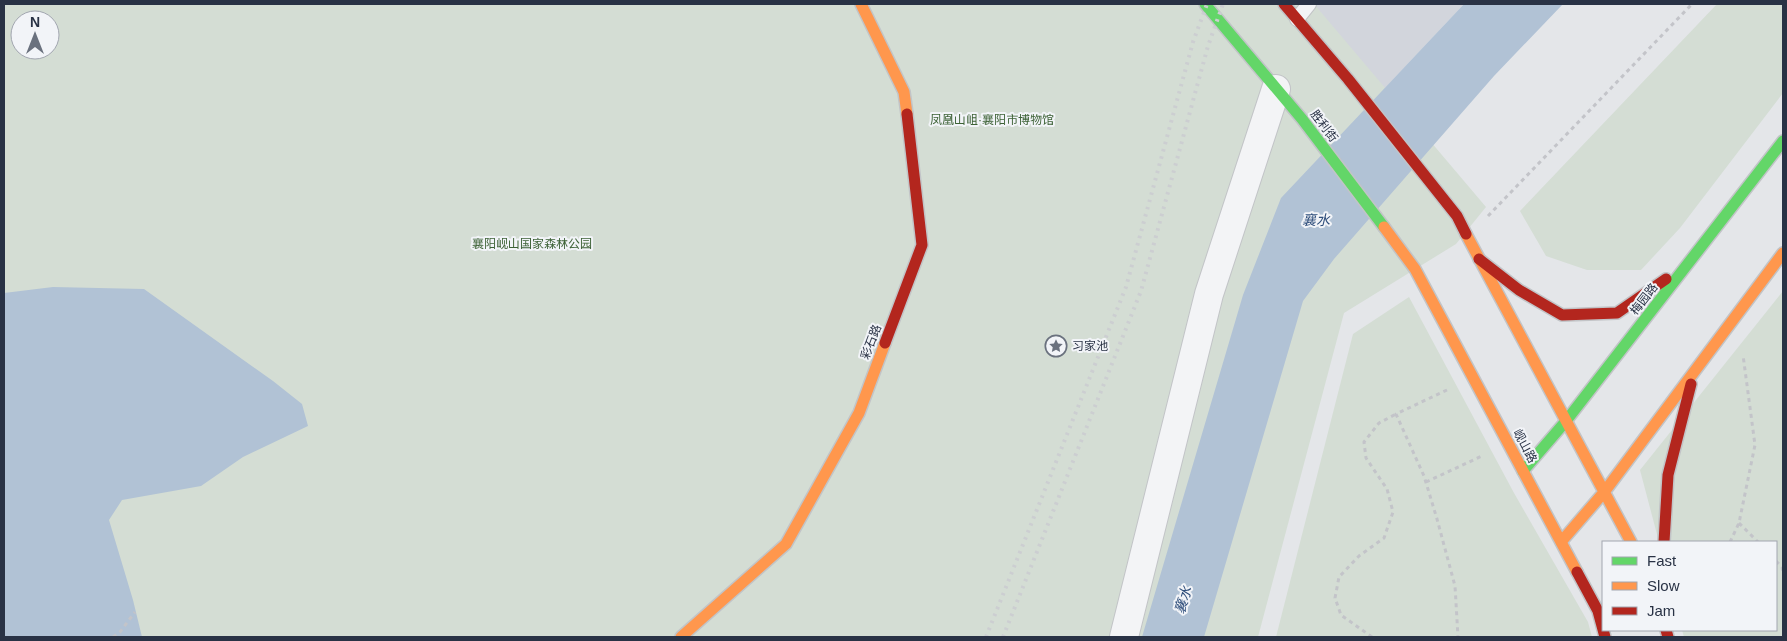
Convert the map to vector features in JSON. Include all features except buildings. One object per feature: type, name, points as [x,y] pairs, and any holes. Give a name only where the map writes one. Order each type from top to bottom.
[{"type":"main road","name":"彩石路","points":[[681,637],[786,544],[859,412],[922,245],[904,92],[861,4]]},
{"type":"main road","name":"胜利街","points":[[1206,4],[1302,119],[1415,269]]},
{"type":"main road","points":[[1284,4],[1348,79],[1455,214],[1630,541]]},
{"type":"main road","name":"梅园路","points":[[1523,471],[1566,422],[1783,141]]},
{"type":"main road","points":[[1561,542],[1605,491],[1783,253]]},
{"type":"main road","points":[[1478,259],[1519,290],[1562,315],[1617,313],[1688,264]]},
{"type":"main road","name":"岘山路","points":[[1415,269],[1598,611],[1602,626]]},
{"type":"main road","points":[[1664,541],[1668,475],[1695,372]]},
{"type":"street","points":[[1124,637],[1209,294],[1276,88]]},
{"type":"lane","points":[[1297,19],[1309,4]]},
{"type":"path","points":[[1467,238],[1692,4]]},
{"type":"path","points":[[1730,541],[1739,523],[1755,445],[1738,314]]},
{"type":"path","points":[[1372,637],[1341,615],[1335,598],[1339,577],[1359,556],[1384,538],[1393,512],[1387,490],[1366,458],[1364,442],[1379,423],[1473,377]]},
{"type":"path","points":[[1396,414],[1426,482],[1455,586],[1458,637]]},
{"type":"path","points":[[1426,482],[1508,443]]},
{"type":"path","points":[[1739,523],[1757,541]]},
{"type":"path","points":[[1777,562],[1782,567],[1783,573]]},
{"type":"path","points":[[113,637],[120,632],[135,612]]},
{"type":"shaded area","points":[[1313,4],[1464,4],[1384,89]]},
{"type":"green space","points":[[4,4],[1314,4],[1486,207],[1456,244],[1344,313],[1258,637],[4,637]]},
{"type":"green space","points":[[1717,4],[1783,4],[1783,93],[1680,228],[1641,270],[1587,270],[1546,256],[1520,211]]},
{"type":"green space","points":[[1783,291],[1783,637],[1684,637],[1682,631],[1777,631],[1777,541],[1659,541],[1640,470]]},
{"type":"green space","points":[[1409,297],[1514,493],[1588,622],[1592,637],[1276,637],[1353,334]]},
{"type":"water","name":"襄水","points":[[1464,4],[1563,4],[1494,76],[1334,259],[1303,301],[1204,637],[1142,637],[1243,295],[1281,198]]},
{"type":"water","points":[[53,287],[144,289],[273,381],[302,404],[308,426],[243,457],[201,486],[122,500],[109,520],[142,637],[4,637],[4,293]]},
{"type":"railway","points":[[986,637],[1126,287],[1193,42],[1207,4]]},
{"type":"railway","points":[[1003,637],[1141,291],[1208,46],[1223,4]]},
{"type":"traffic: fast","points":[[1205,4],[1302,119],[1384,227]]},
{"type":"traffic: fast","points":[[1523,471],[1566,421],[1783,141]]},
{"type":"traffic: slow","points":[[861,4],[904,92],[907,114]]},
{"type":"traffic: slow","points":[[1384,227],[1415,269],[1577,572]]},
{"type":"traffic: slow","points":[[1466,234],[1630,541]]},
{"type":"traffic: slow","points":[[1561,542],[1605,491],[1783,253]]},
{"type":"traffic: slow","points":[[681,637],[786,544],[859,413],[885,343]]},
{"type":"traffic: jam","points":[[1284,4],[1348,79],[1457,216],[1466,234]]},
{"type":"traffic: jam","points":[[885,343],[922,245],[907,114]]},
{"type":"traffic: jam","points":[[1479,259],[1519,290],[1562,315],[1617,313],[1666,279]]},
{"type":"traffic: jam","points":[[1664,541],[1668,475],[1691,384]]},
{"type":"traffic: jam","points":[[1577,572],[1598,611],[1602,626]]},
{"type":"traffic: jam","points":[[1603,631],[1605,637]]},
{"type":"traffic: jam","points":[[1666,631],[1668,637]]},
{"type":"place","name":"习家池","points":[[1056,346]]},
{"type":"park label","name":"凤凰山岨·襄阳市博物馆","points":[[992,120]]},
{"type":"park label","name":"襄阳岘山国家森林公园","points":[[532,244]]}]
